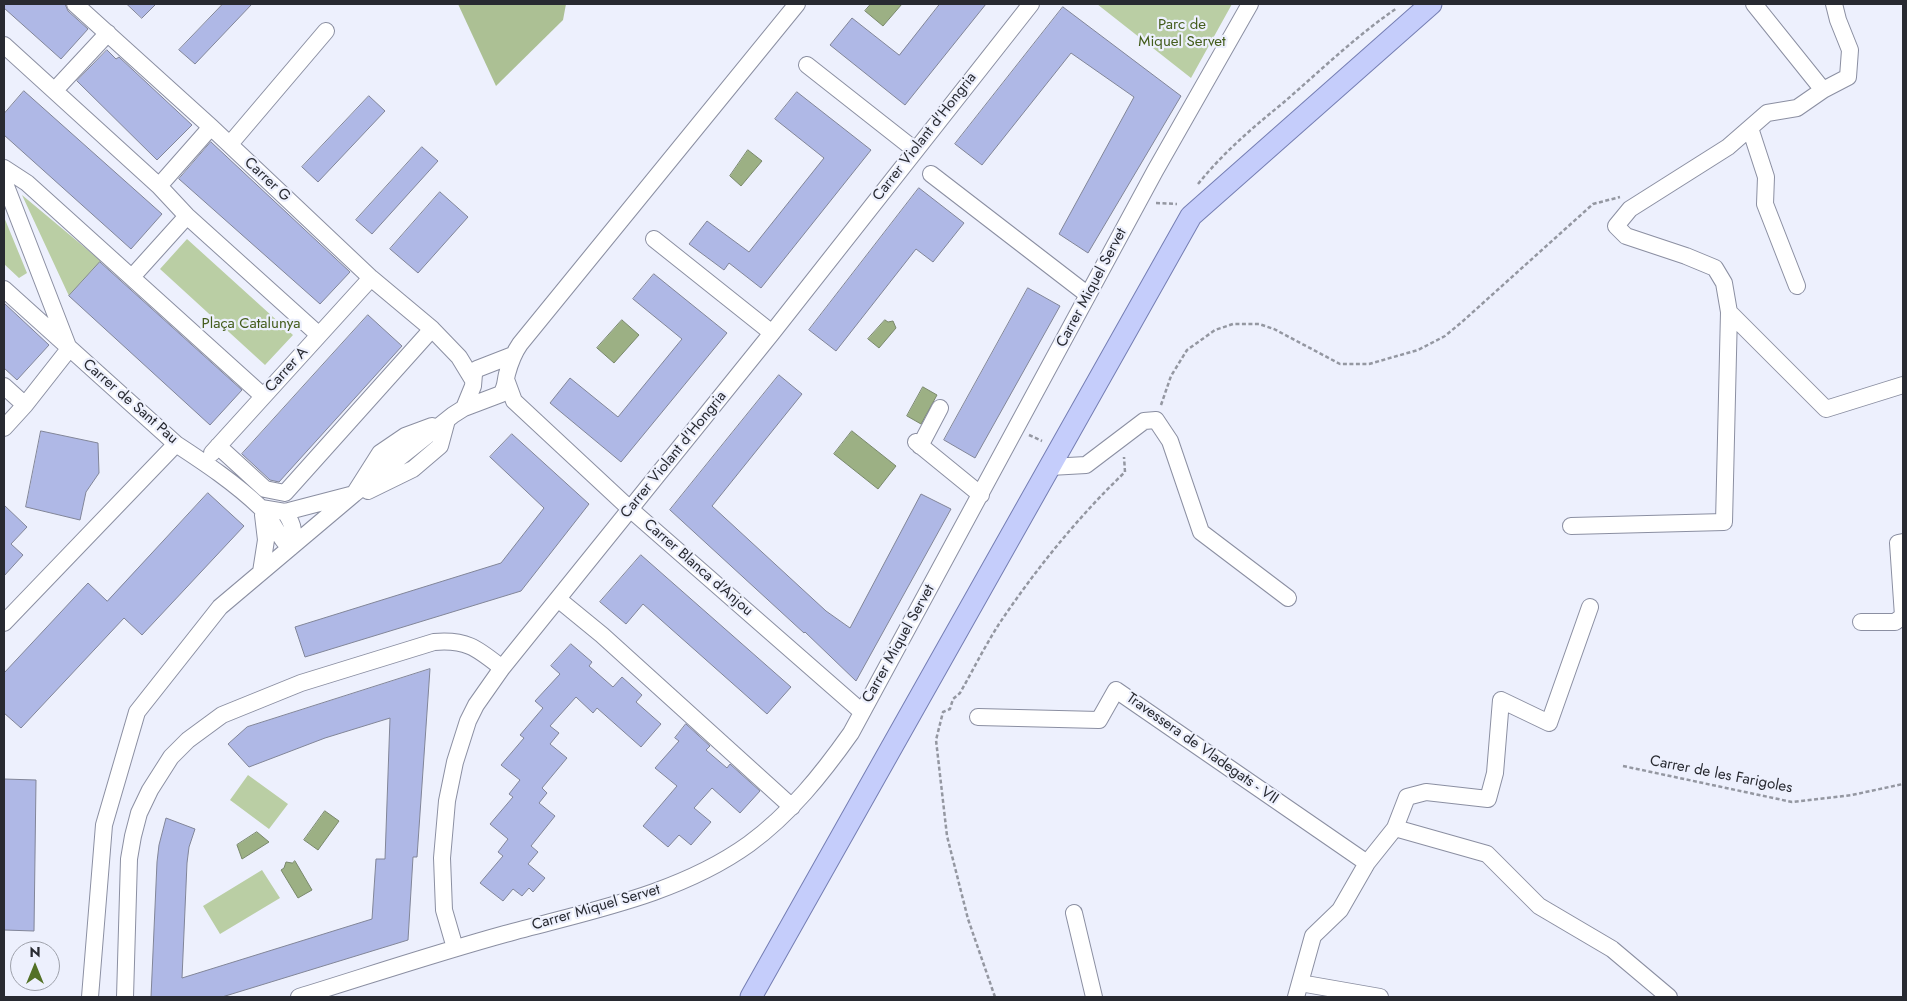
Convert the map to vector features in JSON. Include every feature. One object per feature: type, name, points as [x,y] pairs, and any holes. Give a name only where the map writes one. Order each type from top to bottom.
[{"type":"main road","points":[[751,997],[1191,216],[1431,4]]},
{"type":"street","name":"Carrer G","points":[[75,4],[230,144],[371,278],[432,329],[459,357],[473,383]]},
{"type":"street","points":[[90,997],[104,825],[137,712],[220,607],[348,499],[447,420],[464,408],[494,397],[505,389],[513,355],[797,4]]},
{"type":"street","name":"Carrer Miquel Servet","points":[[299,997],[455,948],[649,894],[690,878],[749,844],[792,807],[824,771],[851,733],[1140,199],[1250,4]]},
{"type":"street","points":[[1754,4],[1823,90]]},
{"type":"street","points":[[1571,526],[1724,522],[1729,312],[1724,283],[1715,268],[1626,236],[1616,226],[1630,209],[1728,147],[1768,113],[1797,108],[1823,90],[1848,77],[1850,50],[1834,4]]},
{"type":"street","name":"Carrer Violant d'Hongria","points":[[455,948],[444,910],[442,858],[447,801],[455,762],[468,721],[476,705],[502,668],[772,333],[1028,5]]},
{"type":"street","points":[[230,144],[326,31]]},
{"type":"street","points":[[55,90],[108,33]]},
{"type":"street","points":[[4,45],[159,186],[187,216],[319,335]]},
{"type":"street","points":[[807,65],[915,150]]},
{"type":"street","points":[[159,186],[211,127]]},
{"type":"street","points":[[1750,128],[1766,177],[1765,204],[1797,286]]},
{"type":"street","points":[[4,168],[27,183],[263,396]]},
{"type":"street","points":[[932,174],[1088,295]]},
{"type":"street","points":[[4,181],[69,349],[25,405],[4,428]]},
{"type":"street","points":[[132,278],[187,216]]},
{"type":"street","points":[[654,239],[772,333]]},
{"type":"street","name":"Carrer A","points":[[204,462],[371,278]]},
{"type":"street","name":"Carrer de Sant Pau","points":[[4,289],[176,444],[204,462],[261,508],[290,548]]},
{"type":"street","points":[[1729,312],[1826,409],[1903,385]]},
{"type":"street","points":[[218,446],[265,489],[285,492],[432,329]]},
{"type":"street","points":[[464,408],[473,383],[474,374],[486,365],[513,355]]},
{"type":"street","name":"Carrer G","points":[[459,357],[486,365]]},
{"type":"street","points":[[486,365],[501,368],[506,380]]},
{"type":"street","name":"Carrer Blanca d'Anjou","points":[[506,380],[514,401],[630,509],[862,712]]},
{"type":"street","points":[[473,383],[480,395],[494,397]]},
{"type":"street","points":[[4,387],[25,405]]},
{"type":"street","name":"Carrer Blanca d'Anjou","points":[[494,397],[514,401]]},
{"type":"street","points":[[940,408],[918,444],[981,495]]},
{"type":"street","points":[[1055,458],[1086,465],[1144,421],[1156,420],[1170,441],[1201,532],[1288,598]]},
{"type":"street","points":[[4,623],[176,444]]},
{"type":"street","points":[[261,572],[266,540],[261,508],[285,512],[348,499]]},
{"type":"street","points":[[285,512],[291,521],[294,531],[290,548]]},
{"type":"street","points":[[1861,622],[1895,622],[1903,616],[1898,543],[1903,542]]},
{"type":"street","points":[[558,598],[602,635],[792,807]]},
{"type":"street","points":[[1380,997],[1298,990],[1313,936],[1340,910],[1367,863],[1395,828],[1408,797],[1426,792],[1488,798],[1495,773],[1501,700],[1549,724],[1590,607]]},
{"type":"street","points":[[125,997],[129,858],[133,836],[139,813],[160,772],[171,757],[188,740],[222,715],[248,704],[302,683],[434,642],[449,641],[478,649],[502,668]]},
{"type":"street","name":"Travessera de Vladegats - VII","points":[[978,717],[1099,720],[1116,690],[1367,863]]},
{"type":"street","points":[[1395,828],[1487,854],[1539,906],[1612,949],[1669,997]]},
{"type":"street","points":[[1074,913],[1094,997]]},
{"type":"path","points":[[1193,190],[1218,160],[1263,118],[1332,58],[1403,4]]},
{"type":"path","points":[[1156,420],[1171,376],[1187,350],[1215,330],[1233,324],[1259,324],[1274,329],[1340,364],[1369,364],[1418,350],[1445,336],[1464,321],[1593,204],[1622,196]]},
{"type":"path","points":[[1140,199],[1158,204],[1176,205],[1182,200]]},
{"type":"path","points":[[1016,429],[1055,458]]},
{"type":"path","name":"Carrer de les Farigoles","points":[[1623,766],[1792,802],[1852,795],[1903,784]]},
{"type":"green space","name":"Parc de Miquel Servet","points":[[1097,4],[1232,4],[1191,78]]},
{"type":"green space","points":[[22,195],[101,261],[69,296]]},
{"type":"green space","points":[[4,217],[27,273],[19,278],[4,264]]},
{"type":"green space","name":"Plaça Catalunya","points":[[187,239],[293,335],[265,365],[160,269]]},
{"type":"green space","points":[[248,775],[288,804],[269,829],[230,800]]},
{"type":"green space","points":[[262,870],[280,898],[220,934],[203,906]]},
{"type":"shaded area","points":[[458,4],[566,4],[563,20],[496,86]]},
{"type":"shaded area","points":[[871,4],[902,4],[883,26],[865,11]]},
{"type":"shaded area","points":[[748,150],[762,161],[741,186],[730,176]]},
{"type":"shaded area","points":[[622,320],[639,335],[614,363],[597,348]]},
{"type":"shaded area","points":[[885,320],[888,322],[893,321],[896,328],[879,348],[868,339]]},
{"type":"shaded area","points":[[923,387],[937,395],[921,424],[907,416]]},
{"type":"shaded area","points":[[852,431],[896,466],[878,489],[834,454]]},
{"type":"shaded area","points":[[325,811],[339,821],[318,850],[304,840]]},
{"type":"shaded area","points":[[257,832],[269,842],[242,859],[237,845]]},
{"type":"shaded area","points":[[295,861],[312,890],[298,898],[281,870],[286,862],[292,863]]},
{"type":"building","points":[[4,4],[65,4],[68,11],[88,29],[61,59],[4,8]]},
{"type":"building","points":[[127,4],[156,4],[142,18]]},
{"type":"building","points":[[223,4],[252,4],[195,64],[179,50]]},
{"type":"building","points":[[940,4],[986,4],[905,105],[830,45],[852,18],[899,55]]},
{"type":"building","points":[[1063,7],[1181,96],[1088,253],[1059,234],[1134,97],[1071,53],[982,165],[955,144]]},
{"type":"building","points":[[107,50],[116,59],[119,57],[192,125],[157,160],[77,81]]},
{"type":"building","points":[[24,91],[162,214],[131,249],[4,135],[4,114]]},
{"type":"building","points":[[797,92],[871,150],[761,288],[729,263],[724,270],[689,244],[707,221],[749,252],[824,158],[775,119]]},
{"type":"building","points":[[369,96],[385,111],[318,182],[302,167]]},
{"type":"building","points":[[211,142],[350,272],[320,304],[179,179]]},
{"type":"building","points":[[422,147],[438,161],[372,234],[356,220]]},
{"type":"building","points":[[919,188],[964,223],[933,262],[916,249],[836,351],[809,330]]},
{"type":"building","points":[[440,192],[468,217],[418,273],[390,249]]},
{"type":"building","points":[[100,262],[242,390],[210,425],[69,296]]},
{"type":"building","points":[[654,274],[727,333],[621,462],[550,403],[570,378],[618,417],[682,339],[633,299]]},
{"type":"building","points":[[1028,288],[1060,306],[975,458],[944,440]]},
{"type":"building","points":[[4,303],[49,345],[17,380],[4,368]]},
{"type":"building","points":[[368,315],[402,346],[279,482],[270,480],[242,454]]},
{"type":"building","points":[[779,375],[802,394],[712,506],[826,611],[850,628],[921,494],[951,509],[856,681],[805,632],[670,510]]},
{"type":"building","points":[[41,431],[98,443],[99,473],[86,492],[80,520],[26,507]]},
{"type":"building","points":[[512,434],[589,504],[521,591],[305,657],[295,627],[501,563],[544,508],[490,457]]},
{"type":"building","points":[[208,493],[244,526],[142,635],[124,618],[21,728],[4,713],[4,673],[88,583],[107,601]]},
{"type":"building","points":[[4,505],[27,527],[11,544],[23,555],[4,576]]},
{"type":"building","points":[[641,555],[791,687],[767,714],[643,604],[626,624],[600,602]]},
{"type":"building","points":[[571,644],[592,662],[589,666],[613,687],[622,677],[642,695],[636,702],[661,724],[641,747],[597,708],[593,713],[576,697],[550,726],[559,733],[550,744],[567,758],[542,788],[547,793],[539,803],[555,816],[531,846],[538,852],[528,864],[545,878],[533,892],[529,888],[522,896],[513,889],[503,901],[480,883],[503,856],[498,852],[508,839],[490,824],[513,797],[509,794],[520,780],[501,765],[524,738],[520,735],[543,708],[535,701],[560,674],[551,666]]},
{"type":"building","points":[[430,669],[417,857],[413,857],[408,940],[222,997],[151,997],[157,862],[166,818],[195,829],[189,847],[187,863],[182,978],[372,919],[376,859],[385,859],[390,718],[325,738],[249,767],[228,744],[247,727]]},
{"type":"building","points":[[686,724],[710,746],[706,750],[727,768],[730,764],[760,791],[740,813],[712,788],[694,808],[711,822],[691,845],[679,835],[668,847],[643,826],[677,786],[655,768],[679,741],[675,738]]},
{"type":"building","points":[[4,779],[36,780],[34,931],[4,930]]}]
